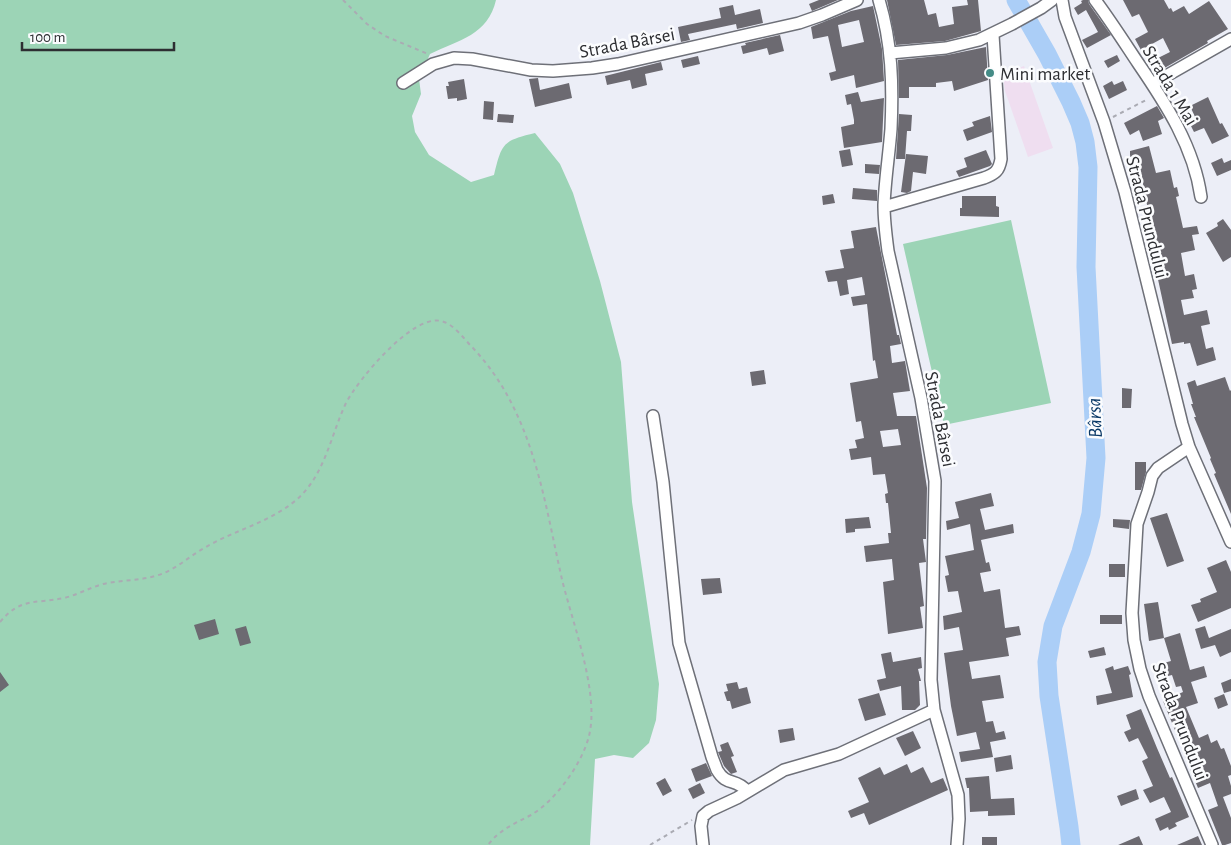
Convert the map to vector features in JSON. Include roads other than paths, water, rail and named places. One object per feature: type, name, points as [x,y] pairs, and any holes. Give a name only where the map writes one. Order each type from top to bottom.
[{"type":"street","name":"Strada Bârsei","points":[[403,82],[433,64],[454,58],[472,59],[531,70],[570,70],[618,64],[800,23],[857,0]]},
{"type":"street","name":"Strada Bârsei","points":[[879,0],[890,53],[892,103],[884,207],[888,251],[921,398],[935,481],[930,654],[934,710],[958,796],[958,845]]},
{"type":"street","points":[[890,53],[946,48],[979,40],[1042,8],[1052,0]]},
{"type":"street","name":"Strada Prundului","points":[[1062,0],[1065,17],[1104,122],[1126,192],[1166,364],[1189,447],[1231,542]]},
{"type":"street","name":"Strada 1 Mai","points":[[1095,0],[1155,89],[1191,155],[1196,169],[1201,197]]},
{"type":"street","points":[[884,207],[984,178],[997,172],[1001,159],[993,34]]},
{"type":"street","points":[[1155,89],[1231,39]]},
{"type":"street","points":[[652,416],[663,482],[675,618],[684,665],[717,770],[726,781],[742,785],[747,791]]},
{"type":"street","name":"Strada Prundului","points":[[1189,447],[1158,468],[1152,476],[1137,524],[1132,613],[1136,650],[1149,696],[1212,845]]},
{"type":"street","points":[[703,845],[701,826],[704,816],[709,811],[737,798],[784,770],[839,754],[934,710]]},
{"type":"waterway","name":"Bârsa","points":[[1016,0],[1047,54],[1071,102],[1080,123],[1085,142],[1088,167],[1086,267],[1096,458],[1091,514],[1081,552],[1053,626],[1047,662],[1049,696],[1071,845]]},
{"type":"place","name":"Mini market","points":[[990,73]]}]
